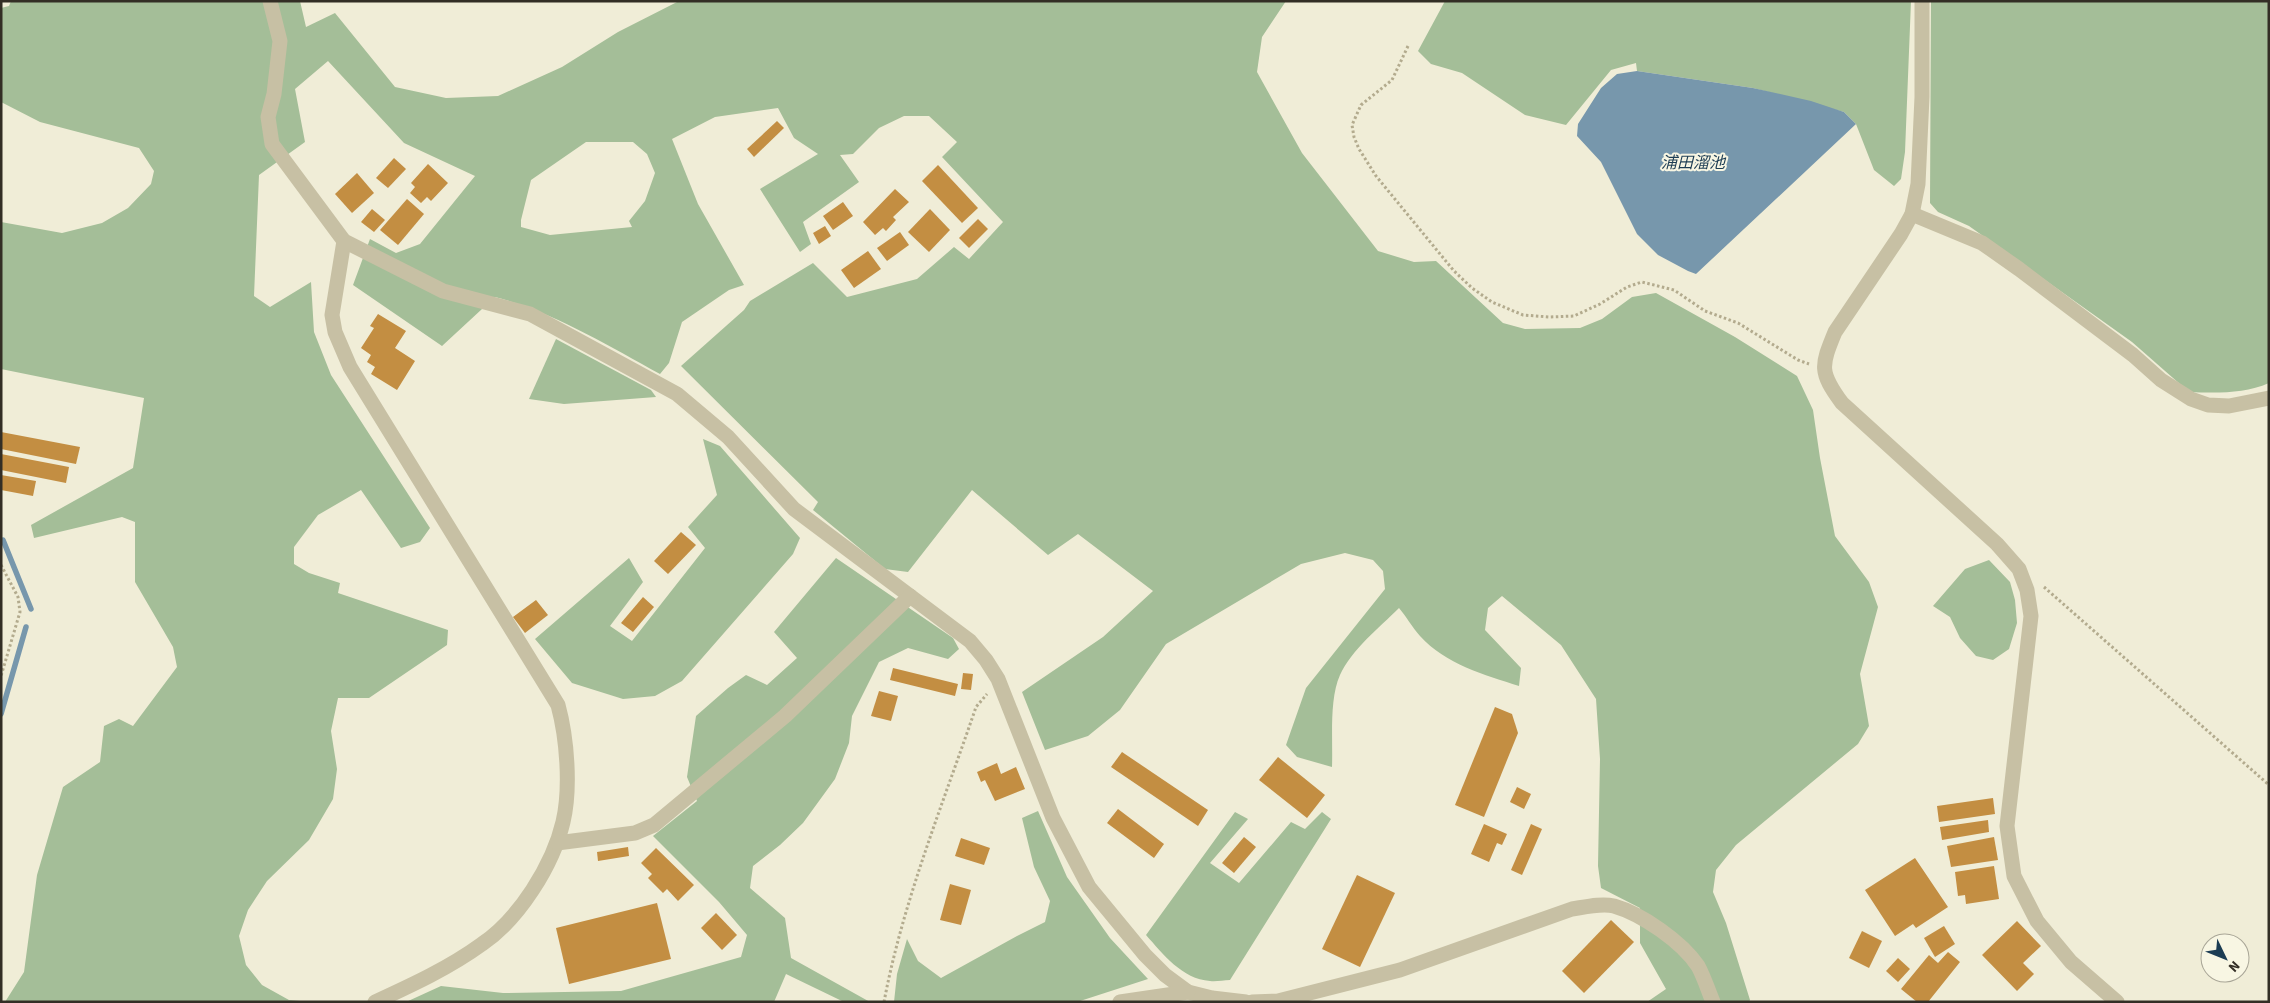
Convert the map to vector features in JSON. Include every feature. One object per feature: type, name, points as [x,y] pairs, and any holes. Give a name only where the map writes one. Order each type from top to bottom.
[{"type":"street","points":[[270,1],[280,41],[274,94],[268,117],[272,144],[344,241],[443,292],[530,314],[677,394],[728,437],[794,509],[970,640],[998,679],[1053,818],[1089,887],[1145,955],[1188,992]]},
{"type":"street","points":[[1922,1],[1922,97],[1918,184],[1912,214],[1901,234],[1836,332],[1828,350],[1824,368],[1828,383],[1842,402],[1997,544],[2019,569],[2024,582],[2031,616],[2007,826],[2014,876],[2037,921],[2071,962],[2117,1002]]},
{"type":"street","points":[[1912,214],[1982,244],[2019,269],[2133,355],[2161,380],[2191,399],[2208,405],[2229,406],[2269,398]]},
{"type":"street","points":[[344,241],[332,315],[335,332],[350,367],[558,705],[564,727],[566,788],[564,820],[557,843],[534,887],[513,917],[483,944],[422,981],[375,1002]]},
{"type":"street","points":[[557,843],[635,833],[654,825],[785,716],[910,596]]},
{"type":"street","points":[[1252,1002],[1278,1001],[1400,970],[1572,909],[1593,906],[1613,906],[1630,913],[1676,941],[1697,966],[1714,1002]]},
{"type":"street","points":[[1120,1002],[1188,992],[1212,998],[1246,1002]]},
{"type":"path","points":[[1408,46],[1392,80],[1361,105],[1352,125],[1354,137],[1359,149],[1376,176],[1454,271],[1472,288],[1492,302],[1523,315],[1549,317],[1574,316],[1600,304],[1627,287],[1642,282],[1674,290],[1705,311],[1738,323],[1798,360],[1824,368]]},
{"type":"path","points":[[1,565],[18,597],[20,612],[1,676]]},
{"type":"path","points":[[2024,582],[2041,584],[2062,601],[2269,785]]},
{"type":"path","points":[[884,1002],[893,954],[976,707],[998,679]]},
{"type":"green space","points":[[11,1],[300,1],[306,27],[335,13],[395,87],[446,98],[498,96],[562,67],[618,32],[679,1],[1286,1],[1262,37],[1257,72],[1302,153],[1378,251],[1414,262],[1436,261],[1503,323],[1525,329],[1580,328],[1602,319],[1632,297],[1656,293],[1735,337],[1797,376],[1813,410],[1835,536],[1869,582],[1878,607],[1860,674],[1869,726],[1858,744],[1736,845],[1716,870],[1713,892],[1726,923],[1750,1000],[1749,1002],[1647,1002],[1666,989],[1640,943],[1640,908],[1601,888],[1598,866],[1600,759],[1596,699],[1561,645],[1502,596],[1488,608],[1485,630],[1521,668],[1519,686],[1466,667],[1441,654],[1420,636],[1399,608],[1351,656],[1340,675],[1334,696],[1332,767],[1297,757],[1286,745],[1306,688],[1385,589],[1383,571],[1373,560],[1345,553],[1301,564],[1166,644],[1120,710],[1088,736],[1045,750],[1022,692],[1103,637],[1153,591],[1078,534],[1048,555],[972,490],[908,572],[885,569],[813,510],[818,502],[681,366],[744,310],[750,301],[813,263],[847,297],[917,279],[954,247],[969,259],[1003,222],[942,157],[957,142],[929,116],[904,116],[879,128],[853,154],[840,155],[859,182],[803,222],[811,244],[800,252],[760,189],[818,154],[794,138],[778,108],[715,117],[672,139],[698,204],[744,285],[729,290],[682,322],[669,363],[660,374],[560,321],[495,297],[442,346],[353,285],[370,239],[396,253],[420,244],[475,176],[404,143],[328,61],[295,89],[305,142],[259,175],[254,296],[270,307],[311,282],[314,332],[331,375],[430,528],[420,542],[401,548],[361,490],[318,515],[294,547],[294,564],[309,573],[340,583],[338,593],[448,630],[447,645],[369,698],[338,698],[331,731],[337,769],[333,799],[309,840],[267,881],[248,910],[239,936],[246,965],[262,985],[289,1000],[312,1002],[5,1002],[24,972],[37,875],[63,787],[100,762],[104,726],[119,719],[133,726],[177,667],[173,647],[135,582],[135,522],[122,517],[34,538],[31,525],[133,468],[144,398],[1,369],[1,222],[62,233],[102,223],[128,208],[151,184],[154,171],[139,148],[40,122],[1,102],[1,8],[9,6]],"holes":[[[586,142],[633,142],[647,154],[655,173],[645,201],[629,221],[632,227],[550,235],[521,227],[531,180]]]},
{"type":"green space","points":[[1445,1],[1911,1],[1905,152],[1901,179],[1894,186],[1874,170],[1856,124],[1844,112],[1753,88],[1637,71],[1636,63],[1611,70],[1566,125],[1525,115],[1462,73],[1431,64],[1418,51]]},
{"type":"green space","points":[[1931,1],[2269,1],[2269,383],[2240,391],[2189,392],[2132,342],[1969,226],[1938,212],[1930,203]]},
{"type":"green space","points":[[556,339],[651,390],[656,397],[564,404],[529,399]]},
{"type":"green space","points":[[703,439],[720,446],[800,538],[793,554],[682,681],[655,696],[623,699],[572,683],[535,639],[629,558],[643,582],[610,626],[632,641],[705,548],[688,527],[717,495]]},
{"type":"green space","points":[[836,558],[953,638],[959,649],[948,659],[908,648],[879,662],[852,716],[849,743],[835,779],[803,823],[780,845],[753,866],[750,888],[785,918],[791,958],[870,1002],[844,1002],[786,974],[774,1002],[406,1002],[441,986],[503,993],[621,991],[741,957],[747,935],[719,902],[653,836],[697,801],[687,777],[696,716],[746,675],[767,685],[797,658],[774,632]]},
{"type":"green space","points":[[1989,560],[2010,582],[2015,600],[2017,623],[2009,649],[1993,660],[1976,656],[1960,638],[1950,617],[1933,606],[1965,569]]},
{"type":"green space","points":[[1038,811],[1067,877],[1110,938],[1148,979],[1077,1002],[894,1002],[897,974],[907,939],[918,961],[941,978],[1045,922],[1050,901],[1034,867],[1022,818]]},
{"type":"green space","points":[[1235,812],[1248,819],[1210,863],[1239,883],[1291,822],[1305,829],[1322,812],[1331,819],[1230,980],[1212,981],[1200,979],[1182,971],[1146,935]]},
{"type":"water","name":"浦田溜池","points":[[1637,71],[1753,88],[1811,101],[1844,112],[1856,124],[1696,274],[1658,255],[1637,234],[1601,162],[1577,136],[1578,124],[1601,88],[1617,74]]},
{"type":"building","points":[[777,121],[784,128],[754,157],[747,149]]},
{"type":"building","points":[[394,158],[406,169],[388,188],[376,178]]},
{"type":"building","points":[[428,164],[448,183],[431,201],[427,197],[421,203],[410,193],[415,187],[411,183]]},
{"type":"building","points":[[938,165],[978,208],[962,223],[922,181]]},
{"type":"building","points":[[357,173],[374,193],[352,213],[335,194]]},
{"type":"building","points":[[895,189],[909,202],[893,217],[896,220],[886,231],[883,228],[875,235],[863,222]]},
{"type":"building","points":[[407,199],[424,214],[398,245],[380,230]]},
{"type":"building","points":[[843,202],[853,216],[833,230],[823,216]]},
{"type":"building","points":[[372,209],[385,220],[374,232],[361,222]]},
{"type":"building","points":[[930,209],[950,230],[929,252],[908,232]]},
{"type":"building","points":[[978,219],[988,229],[969,248],[959,238]]},
{"type":"building","points":[[825,226],[831,236],[819,244],[813,233]]},
{"type":"building","points":[[900,232],[909,245],[887,261],[877,248]]},
{"type":"building","points":[[868,251],[881,269],[854,288],[841,270]]},
{"type":"building","points":[[378,314],[406,331],[395,348],[415,361],[397,390],[371,374],[375,367],[367,362],[371,355],[361,348],[374,328],[370,326]]},
{"type":"building","points":[[1,432],[80,447],[76,464],[1,449]]},
{"type":"building","points":[[1,454],[69,467],[66,483],[1,470]]},
{"type":"building","points":[[1,475],[36,481],[33,496],[1,490]]},
{"type":"building","points":[[681,532],[696,545],[668,574],[654,561]]},
{"type":"building","points":[[643,597],[654,607],[633,632],[621,623]]},
{"type":"building","points":[[536,600],[548,615],[525,633],[513,617]]},
{"type":"building","points":[[893,668],[958,684],[955,696],[890,680]]},
{"type":"building","points":[[963,673],[973,674],[971,690],[961,689]]},
{"type":"building","points":[[879,691],[898,696],[891,721],[871,716]]},
{"type":"building","points":[[1495,707],[1512,714],[1518,733],[1484,817],[1455,805]]},
{"type":"building","points":[[1122,752],[1208,810],[1198,826],[1111,767]]},
{"type":"building","points":[[1278,757],[1325,795],[1307,818],[1259,780]]},
{"type":"building","points":[[997,763],[1001,774],[1016,767],[1025,789],[995,801],[985,780],[981,782],[977,772]]},
{"type":"building","points":[[1517,787],[1531,794],[1524,809],[1510,802]]},
{"type":"building","points":[[1993,798],[1995,814],[1939,822],[1937,806]]},
{"type":"building","points":[[1118,809],[1164,844],[1154,858],[1107,823]]},
{"type":"building","points":[[1988,820],[1989,832],[1942,840],[1940,827]]},
{"type":"building","points":[[1484,824],[1507,834],[1502,845],[1497,843],[1489,862],[1471,854]]},
{"type":"building","points":[[1531,824],[1542,829],[1522,875],[1511,870]]},
{"type":"building","points":[[1244,837],[1256,847],[1234,873],[1222,863]]},
{"type":"building","points":[[1994,837],[1998,860],[1951,867],[1947,846]]},
{"type":"building","points":[[961,838],[990,848],[984,865],[955,856]]},
{"type":"building","points":[[628,847],[629,856],[598,861],[597,852]]},
{"type":"building","points":[[656,848],[694,885],[678,901],[667,889],[663,893],[648,878],[652,874],[641,863]]},
{"type":"building","points":[[1915,858],[1948,907],[1916,928],[1913,924],[1895,936],[1865,890]]},
{"type":"building","points":[[1994,866],[1999,899],[1966,904],[1965,895],[1958,896],[1955,872]]},
{"type":"building","points":[[1357,875],[1395,893],[1360,967],[1322,949]]},
{"type":"building","points":[[950,884],[971,890],[961,925],[940,920]]},
{"type":"building","points":[[657,903],[671,959],[569,984],[556,928]]},
{"type":"building","points":[[716,913],[737,935],[722,950],[701,928]]},
{"type":"building","points":[[1611,920],[1634,942],[1584,993],[1562,971]]},
{"type":"building","points":[[2017,921],[2041,946],[2023,963],[2034,974],[2017,991],[1982,955]]},
{"type":"building","points":[[1944,926],[1955,944],[1935,957],[1924,938]]},
{"type":"building","points":[[1862,931],[1882,941],[1869,968],[1849,958]]},
{"type":"building","points":[[1948,952],[1960,962],[1928,1002],[1917,1002],[1901,989],[1929,955],[1938,963]]},
{"type":"building","points":[[1898,958],[1910,969],[1898,982],[1886,971]]},
{"type":"waterway","points":[[3,540],[31,609]]},
{"type":"waterway","points":[[1,714],[26,627]]}]
